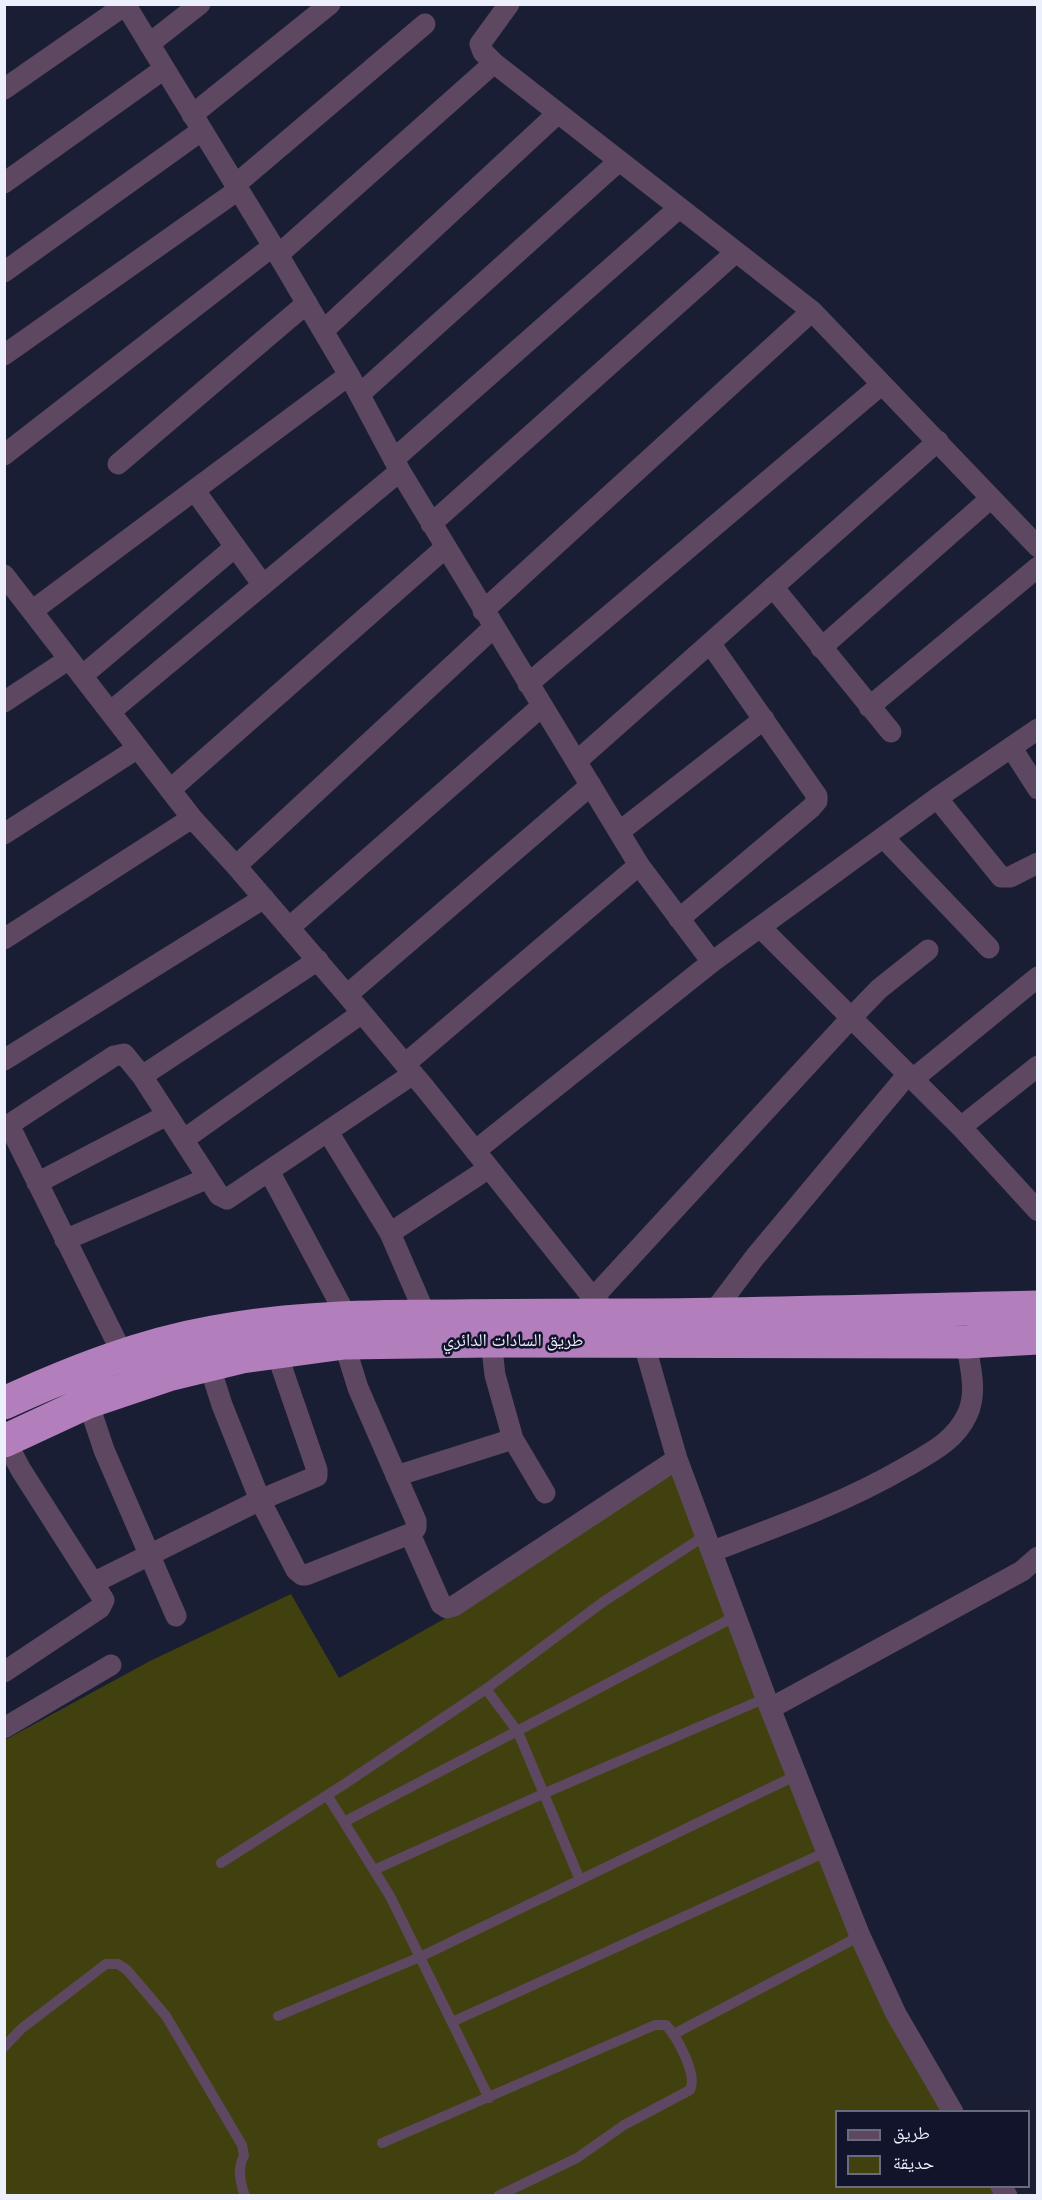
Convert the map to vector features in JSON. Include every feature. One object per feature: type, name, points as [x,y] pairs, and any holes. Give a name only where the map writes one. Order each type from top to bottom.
[{"type":"highway","name":"طريق السادات الدائري","points":[[5,1440],[88,1402],[208,1364],[276,1351],[345,1330],[426,1316],[602,1306],[712,1314],[1038,1307]]},
{"type":"highway","points":[[925,1342],[930,1339],[936,1329],[935,1318],[927,1309]]},
{"type":"highway","name":"طريق السادات الدائري","points":[[4,1403],[61,1377],[166,1342],[244,1326],[301,1320],[345,1330],[491,1341],[966,1342],[1038,1338]]},
{"type":"street","points":[[149,44],[200,4]]},
{"type":"street","points":[[4,272],[196,123],[330,4]]},
{"type":"street","points":[[509,4],[480,44],[483,52],[494,63],[812,311],[1038,547]]},
{"type":"street","points":[[4,89],[125,5],[307,303],[360,394],[397,465],[488,619],[639,865],[712,962]]},
{"type":"street","points":[[4,355],[237,188],[425,24]]},
{"type":"street","points":[[4,455],[275,250],[494,63]]},
{"type":"street","points":[[4,183],[164,69]]},
{"type":"street","points":[[323,331],[558,113]]},
{"type":"street","points":[[360,394],[619,161]]},
{"type":"street","points":[[110,712],[263,585],[679,208]]},
{"type":"street","points":[[431,524],[736,252]]},
{"type":"street","points":[[118,464],[307,303]]},
{"type":"street","points":[[236,866],[488,619],[812,311]]},
{"type":"street","points":[[32,611],[349,375]]},
{"type":"street","points":[[528,684],[882,384]]},
{"type":"street","points":[[577,762],[938,441]]},
{"type":"street","points":[[195,490],[263,585]]},
{"type":"street","points":[[821,648],[992,498]]},
{"type":"street","points":[[82,676],[235,547]]},
{"type":"street","points":[[171,790],[446,548]]},
{"type":"street","points":[[869,707],[1038,567]]},
{"type":"street","points":[[4,575],[192,818],[318,960],[602,1306],[851,1018],[879,990],[928,950]]},
{"type":"street","points":[[773,587],[891,732]]},
{"type":"street","points":[[679,919],[817,801],[816,792],[710,643]]},
{"type":"street","points":[[4,702],[69,659]]},
{"type":"street","points":[[290,927],[542,706]]},
{"type":"street","points":[[619,832],[764,719]]},
{"type":"street","points":[[475,1151],[712,962],[937,798],[1038,729]]},
{"type":"street","points":[[1011,747],[1038,789]]},
{"type":"street","points":[[4,834],[138,748]]},
{"type":"street","points":[[347,995],[591,785]]},
{"type":"street","points":[[937,798],[1001,877],[1010,877],[1038,863]]},
{"type":"street","points":[[4,939],[192,818]]},
{"type":"street","points":[[883,837],[989,948]]},
{"type":"street","points":[[123,1355],[7,1127],[118,1053],[126,1056],[142,1076],[219,1195],[227,1199],[328,1132],[409,1069],[639,865]]},
{"type":"street","points":[[4,1060],[264,898]]},
{"type":"street","points":[[760,927],[1033,1197]]},
{"type":"street","points":[[142,1076],[318,960]]},
{"type":"street","points":[[712,1314],[755,1257],[911,1076],[1038,977]]},
{"type":"street","points":[[183,1140],[362,1013]]},
{"type":"street","points":[[961,1127],[1038,1066]]},
{"type":"street","points":[[37,1183],[167,1115]]},
{"type":"street","points":[[328,1132],[390,1233],[426,1316]]},
{"type":"street","points":[[390,1233],[489,1168]]},
{"type":"street","points":[[208,1364],[260,1500],[296,1570],[302,1575],[414,1531],[416,1521],[358,1388],[345,1330],[269,1171]]},
{"type":"street","points":[[65,1240],[208,1178]]},
{"type":"street","points":[[491,1341],[495,1375],[513,1439],[545,1493]]},
{"type":"street","points":[[643,1341],[677,1459],[826,1852],[860,1936],[896,2014],[952,2110]]},
{"type":"street","points":[[709,1543],[834,1506],[939,1448],[957,1431],[969,1413],[973,1390],[966,1342]]},
{"type":"street","points":[[93,1583],[260,1500],[314,1478],[317,1473],[276,1351]]},
{"type":"street","points":[[88,1402],[104,1450],[176,1616]]},
{"type":"street","points":[[396,1476],[513,1439]]},
{"type":"street","points":[[4,1672],[100,1608],[104,1600],[21,1470],[5,1440]]},
{"type":"street","points":[[410,1534],[441,1604],[447,1608],[518,1565],[677,1459]]},
{"type":"street","points":[[769,1703],[1022,1571],[1038,1557]]},
{"type":"street","points":[[4,1728],[111,1665]]},
{"type":"lane","points":[[221,1863],[486,1689],[603,1602],[709,1543]]},
{"type":"lane","points":[[344,1822],[736,1616]]},
{"type":"lane","points":[[486,1689],[518,1732],[580,1880]]},
{"type":"lane","points":[[374,1870],[545,1793],[769,1703]]},
{"type":"lane","points":[[278,2016],[420,1957],[797,1775]]},
{"type":"lane","points":[[327,1795],[390,1896],[489,2098]]},
{"type":"lane","points":[[452,2022],[826,1852]]},
{"type":"lane","points":[[674,2034],[860,1936]]},
{"type":"lane","points":[[4,2047],[21,2029],[106,1964],[118,1964],[127,1970],[166,2016],[242,2145],[244,2156],[240,2163],[240,2178],[245,2196]]},
{"type":"lane","points":[[382,2143],[655,2025],[666,2025],[674,2034],[694,2078],[690,2090],[624,2125],[577,2158],[498,2196]]},
{"type":"green space","points":[[680,1474],[943,2110],[835,2110],[835,2188],[997,2188],[1003,2196],[5,2196],[5,1740],[150,1661],[291,1594],[339,1678],[471,1604],[659,1477]]}]
